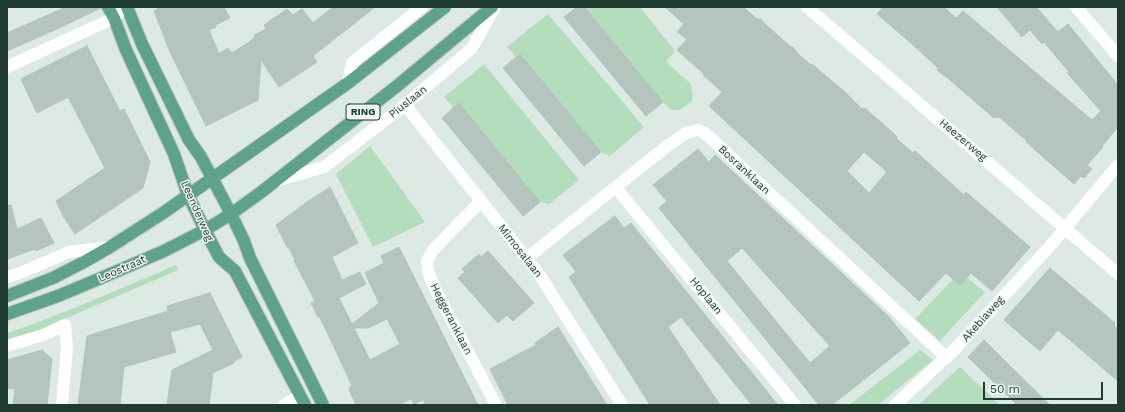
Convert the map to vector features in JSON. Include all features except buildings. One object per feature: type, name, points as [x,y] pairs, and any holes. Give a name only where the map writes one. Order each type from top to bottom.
[{"type":"main road","points":[[126,7],[142,44],[189,140],[202,157],[231,214],[244,241],[250,258],[323,405]]},
{"type":"main road","name":"RING","points":[[212,178],[348,83],[445,7]]},
{"type":"main road","name":"Piuslaan","points":[[231,214],[397,86],[492,7]]},
{"type":"main road","name":"Leenderweg","points":[[111,12],[126,50],[174,154],[188,195],[205,230],[219,257],[234,271],[303,400]]},
{"type":"main road","name":"Leostraat","points":[[7,296],[55,277],[110,247],[163,213],[212,178]]},
{"type":"main road","name":"Leostraat","points":[[7,314],[58,296],[164,251],[205,230],[231,214]]},
{"type":"street","points":[[7,67],[111,12],[126,7]]},
{"type":"street","points":[[348,83],[352,63],[422,7]]},
{"type":"street","name":"Piuslaan","points":[[276,180],[324,167],[405,105],[472,48],[496,7]]},
{"type":"street","name":"Heezerweg","points":[[807,7],[1118,274]]},
{"type":"street","points":[[1076,7],[1118,56]]},
{"type":"street","name":"Mimosalaan","points":[[405,105],[539,274],[622,405]]},
{"type":"street","name":"Bosranklaan","points":[[527,258],[686,133],[697,130],[705,133],[947,358]]},
{"type":"street","name":"Akebiaweg","points":[[895,405],[947,358],[1065,228],[1118,165]]},
{"type":"street","name":"Hoplaan","points":[[616,188],[795,405]]},
{"type":"street","name":"Heggeranklaan","points":[[481,201],[433,250],[427,261],[428,271],[435,289],[496,405]]},
{"type":"street","name":"Leostraat","points":[[7,277],[69,252],[110,247]]},
{"type":"street","points":[[7,346],[43,335],[65,325],[67,347],[62,405]]},
{"type":"street","points":[[284,405],[303,400]]},
{"type":"green space","points":[[584,7],[640,7],[675,51],[666,62],[691,84],[693,99],[690,103],[681,109],[671,110]]},
{"type":"green space","points":[[548,14],[644,127],[610,156],[601,152],[520,54],[516,57],[507,47]]},
{"type":"green space","points":[[484,64],[579,180],[549,204],[540,202],[460,104],[454,108],[444,97]]},
{"type":"green space","points":[[370,146],[425,222],[373,247],[336,174]]},
{"type":"green space","points":[[176,265],[178,270],[62,320],[38,332],[7,341],[7,333],[82,305]]},
{"type":"green space","points":[[966,277],[985,292],[940,341],[915,319],[953,279],[960,285]]},
{"type":"green space","points":[[920,350],[933,360],[878,405],[849,405]]},
{"type":"green space","points":[[960,367],[1000,405],[918,405]]}]
